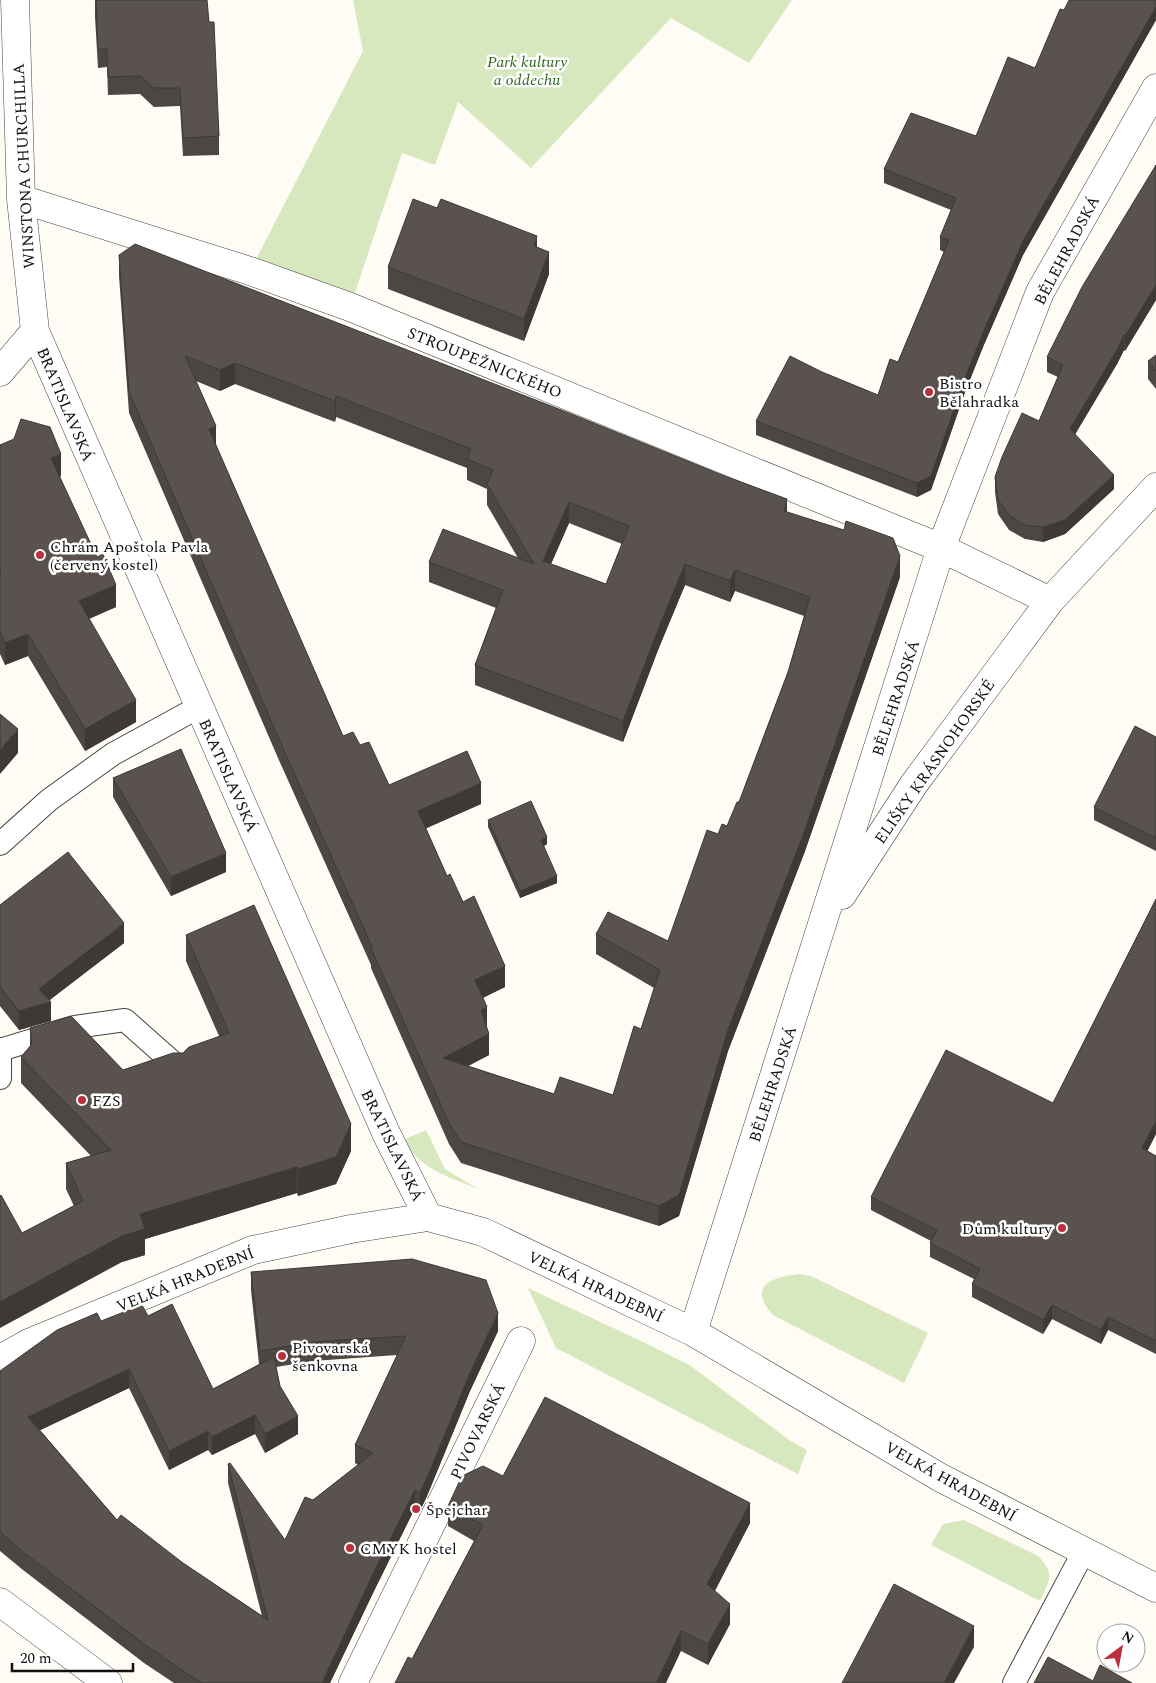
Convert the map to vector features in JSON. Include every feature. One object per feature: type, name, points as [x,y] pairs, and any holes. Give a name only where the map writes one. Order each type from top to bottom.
[{"type":"street","name":"WINSTONA CHURCHILLA","points":[[15,0],[22,199],[35,331]]},
{"type":"street","name":"BĚLEHRADSKÁ","points":[[693,1332],[941,548],[1040,292],[1156,88]]},
{"type":"street","name":"STROUPEŽNICKÉHO","points":[[22,199],[241,268],[350,307],[941,548]]},
{"type":"street","points":[[0,372],[35,331]]},
{"type":"street","name":"BRATISLAVSKÁ","points":[[35,331],[386,1133],[428,1217]]},
{"type":"street","name":"ELIŠKY KRÁSNOHORSKÉ","points":[[823,923],[914,784],[1050,601],[1156,487]]},
{"type":"street","points":[[941,548],[1050,601]]},
{"type":"street","name":"VELKÁ HRADEBNÍ","points":[[0,1359],[29,1343],[253,1250],[351,1229],[428,1217],[483,1232],[693,1332],[941,1478],[1156,1588]]},
{"type":"street","name":"PIVOVARSKÁ","points":[[353,1683],[521,1341]]},
{"type":"street","points":[[0,1602],[108,1683]]},
{"type":"lane","points":[[0,844],[49,800],[113,754],[199,707]]},
{"type":"lane","points":[[0,1078],[0,1050],[75,1027],[125,1020],[178,1067]]},
{"type":"lane","points":[[1014,1683],[1084,1552]]},
{"type":"green space","name":"Park kultury a oddechu","points":[[353,0],[792,0],[749,63],[671,18],[531,168],[458,102],[435,165],[402,153],[350,307],[250,271],[363,51]]},
{"type":"green space","points":[[426,1130],[445,1169],[478,1189],[436,1171],[410,1150],[403,1140]]},
{"type":"green space","points":[[789,1275],[811,1276],[928,1333],[904,1383],[773,1315],[762,1297],[766,1285]]},
{"type":"green space","points":[[528,1288],[691,1366],[789,1440],[807,1450],[798,1474],[556,1348]]},
{"type":"green space","points":[[964,1520],[1038,1556],[1049,1573],[1048,1583],[1040,1601],[931,1545],[943,1524]]},
{"type":"building","points":[[96,0],[207,0],[209,22],[214,22],[219,136],[183,138],[180,88],[154,88],[140,76],[108,77],[107,49],[98,49]]},
{"type":"building","points":[[1069,0],[1156,0],[1156,7],[1023,241],[965,378],[931,476],[917,483],[756,421],[790,356],[822,372],[878,395],[890,359],[898,362],[949,240],[940,237],[956,198],[884,169],[911,113],[976,136],[1008,57],[1035,68],[1060,9],[1064,10]]},
{"type":"building","points":[[1156,165],[1156,285],[1124,335],[1070,429],[1114,475],[1065,520],[1043,527],[1025,525],[1009,515],[998,500],[995,477],[1002,457],[1022,413],[1039,421],[1063,365],[1047,357],[1082,287]]},
{"type":"building","points":[[413,199],[437,208],[441,199],[537,236],[534,246],[549,252],[524,319],[388,267]]},
{"type":"building","points":[[135,244],[787,499],[784,511],[844,530],[846,521],[893,538],[900,556],[805,830],[728,1030],[679,1195],[659,1206],[461,1142],[449,1123],[278,737],[129,392],[119,255]],"holes":[[[185,356],[220,370],[235,363],[335,401],[336,396],[471,449],[467,459],[493,470],[487,484],[534,564],[443,529],[429,562],[503,590],[475,665],[623,721],[685,564],[730,581],[735,570],[810,597],[788,672],[739,802],[737,802],[727,826],[722,824],[718,834],[707,830],[668,941],[608,912],[596,934],[660,970],[641,1029],[634,1026],[613,1095],[560,1077],[554,1094],[443,1058],[489,1034],[481,1010],[487,1007],[475,980],[505,966],[474,896],[463,902],[450,874],[447,876],[418,811],[481,783],[467,751],[389,785],[369,742],[360,745],[353,732],[343,736],[209,429],[216,426]],[[569,502],[629,526],[606,584],[543,561]]]},
{"type":"building","points":[[1156,355],[1156,371],[1148,361]]},
{"type":"building","name":"Chrám Apoštola Pavla (červený kostel)","points":[[21,419],[50,427],[61,454],[51,458],[97,557],[103,554],[116,585],[79,601],[136,700],[85,729],[28,634],[5,643],[0,631],[0,445],[14,439]]},
{"type":"building","points":[[0,714],[18,729],[0,750]]},
{"type":"building","points":[[1135,726],[1156,737],[1156,838],[1094,807]]},
{"type":"building","points":[[181,749],[226,853],[171,877],[113,778]]},
{"type":"building","points":[[531,801],[547,837],[541,840],[557,876],[520,891],[488,820]]},
{"type":"building","points":[[68,852],[124,923],[39,989],[51,1002],[19,1011],[0,987],[0,905]]},
{"type":"building","points":[[1156,899],[1156,1121],[1142,1148],[1156,1156],[1156,1341],[1108,1317],[1101,1330],[1052,1305],[1043,1320],[972,1284],[980,1269],[930,1243],[937,1230],[871,1197],[946,1050],[1053,1103]]},
{"type":"building","name":"FZS","points":[[254,905],[351,1124],[336,1157],[140,1214],[145,1229],[122,1236],[0,1302],[0,1196],[22,1233],[83,1201],[66,1163],[111,1150],[21,1057],[32,1044],[30,1028],[71,1016],[123,1070],[173,1053],[183,1053],[189,1047],[229,1033],[186,935]]},
{"type":"building","points":[[412,1259],[486,1280],[498,1313],[470,1373],[420,1493],[415,1490],[322,1683],[201,1683],[144,1644],[23,1552],[0,1532],[0,1371],[57,1330],[97,1313],[101,1321],[142,1305],[148,1316],[172,1304],[213,1389],[274,1357],[280,1386],[298,1416],[265,1434],[255,1415],[212,1437],[208,1431],[169,1451],[129,1369],[28,1417],[117,1520],[121,1515],[183,1563],[268,1620],[228,1464],[230,1463],[285,1540],[305,1497],[313,1500],[373,1453],[355,1445],[406,1336],[313,1342],[260,1351],[251,1272]]},
{"type":"building","points":[[545,1397],[750,1503],[707,1584],[730,1604],[708,1644],[681,1631],[656,1683],[395,1683],[408,1657],[412,1659],[483,1525],[448,1506],[462,1476],[483,1466],[503,1476]]},
{"type":"building","points":[[894,1584],[974,1626],[944,1683],[842,1683]]},
{"type":"building","points":[[1048,1657],[1093,1681],[1096,1673],[1114,1673],[1132,1683],[1034,1683]]},
{"type":"place","name":"Bistro Bělahradka","points":[[929,392]]},
{"type":"place","name":"Chrám Apoštola Pavla (červený kostel)","points":[[40,555]]},
{"type":"place","name":"FZS","points":[[82,1100]]},
{"type":"place","name":"Dům kultury","points":[[1062,1228]]},
{"type":"place","name":"Pivovarská šenkovna","points":[[282,1356]]},
{"type":"place","name":"Špejchar","points":[[416,1509]]},
{"type":"place","name":"CMYK hostel","points":[[350,1548]]}]
